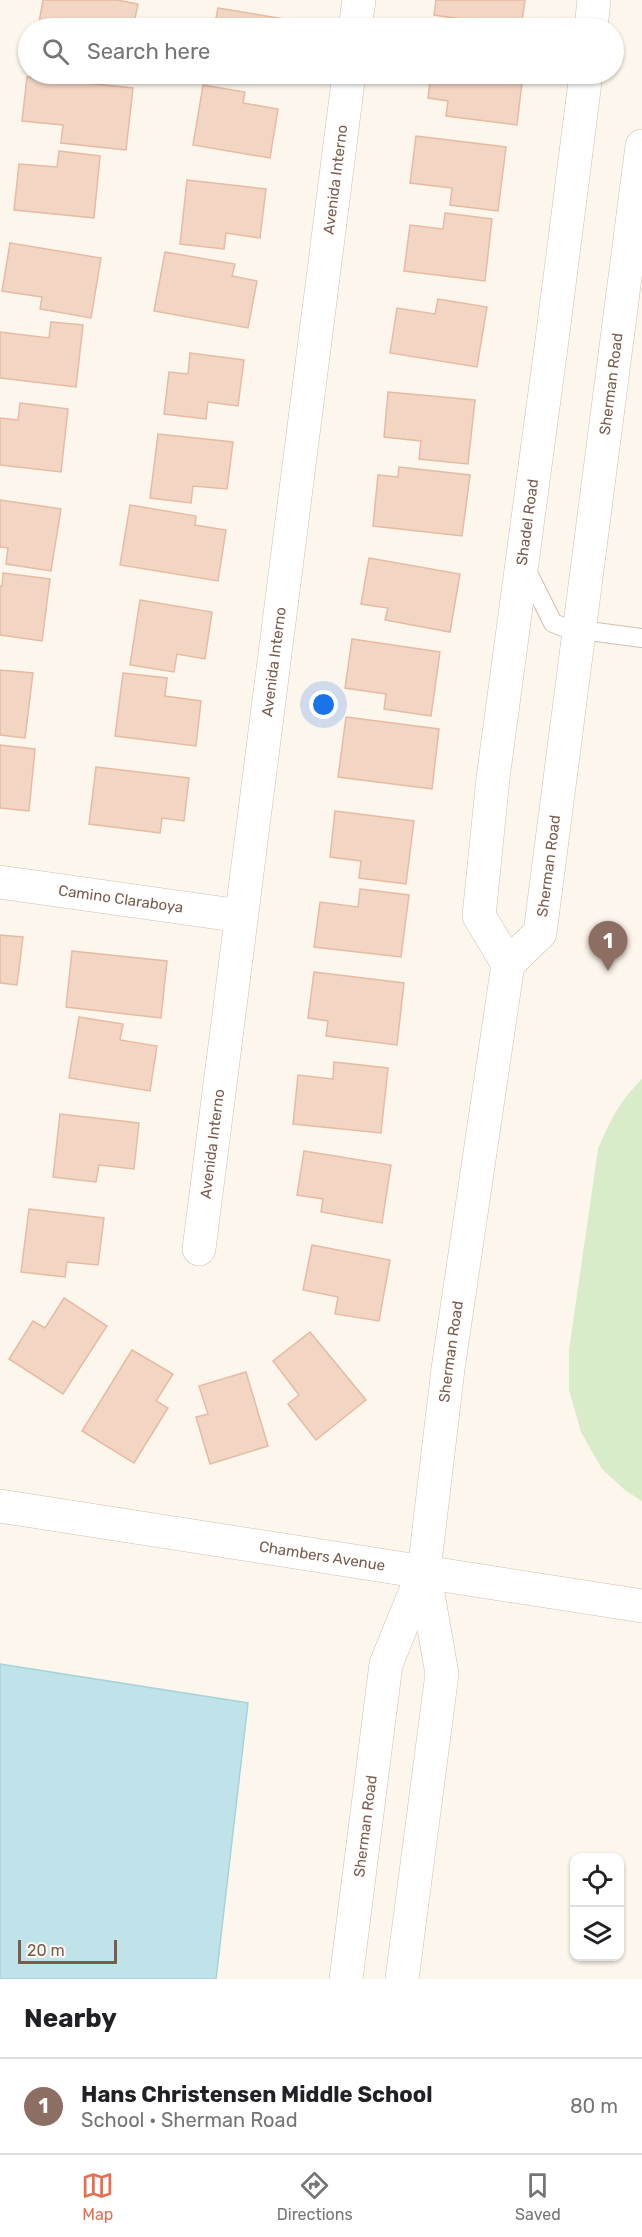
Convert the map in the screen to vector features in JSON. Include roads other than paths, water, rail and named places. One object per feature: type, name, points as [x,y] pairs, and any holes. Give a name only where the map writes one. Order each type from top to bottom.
[{"type":"street","points":[[356,18],[359,0]]},
{"type":"street","points":[[592,18],[594,0]]},
{"type":"street","name":"Avenida Interno","points":[[199,1249],[348,84]]},
{"type":"street","name":"Shadel Road","points":[[508,964],[478,916],[493,778],[585,84]]},
{"type":"street","name":"Sherman Road","points":[[346,1979],[386,1664],[424,1571],[448,1369],[508,964],[540,933],[642,146]]},
{"type":"street","name":"Camino Claraboya","points":[[0,882],[241,916]]},
{"type":"street","name":"Chambers Avenue","points":[[0,1506],[642,1606]]},
{"type":"street","name":"Sherman Road","points":[[402,1979],[442,1674],[424,1571]]},
{"type":"lane","points":[[521,560],[553,623],[580,630],[642,638]]},
{"type":"water","points":[[0,1664],[248,1703],[216,1979],[0,1979]]},
{"type":"place","name":"Hans Christensen Middle School","points":[[608,971]]}]
